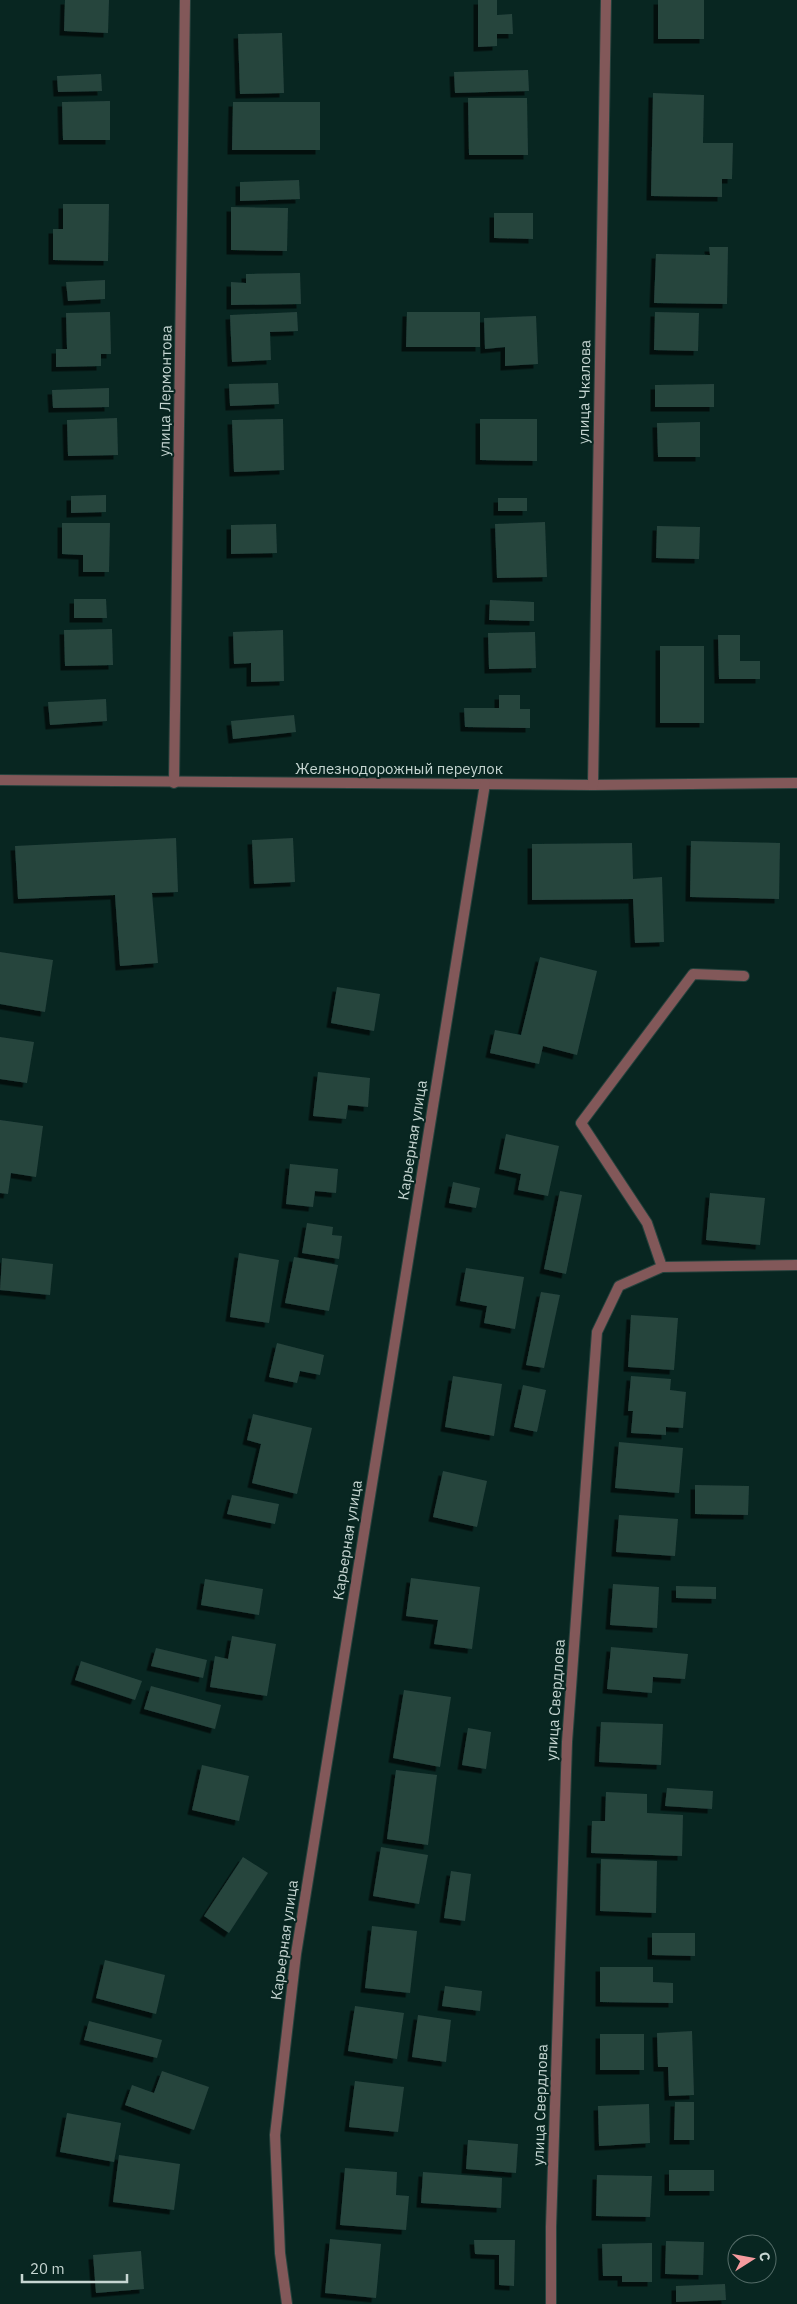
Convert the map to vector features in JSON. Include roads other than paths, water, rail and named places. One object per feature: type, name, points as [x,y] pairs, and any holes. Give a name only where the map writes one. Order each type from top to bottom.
[{"type":"street","name":"улица Лермонтова","points":[[174,782],[185,0]]},
{"type":"street","name":"улица Чкалова","points":[[593,785],[606,0]]},
{"type":"street","name":"Железнодорожный переулок","points":[[0,780],[593,785],[797,783]]},
{"type":"street","name":"Карьерная улица","points":[[287,2304],[280,2253],[275,2135],[296,1954],[485,784]]},
{"type":"street","points":[[662,1267],[647,1223],[581,1123],[694,974],[744,976]]},
{"type":"street","name":"улица Свердлова","points":[[551,2304],[551,2227],[567,1742],[596,1332],[619,1286],[662,1267],[797,1265]]}]
